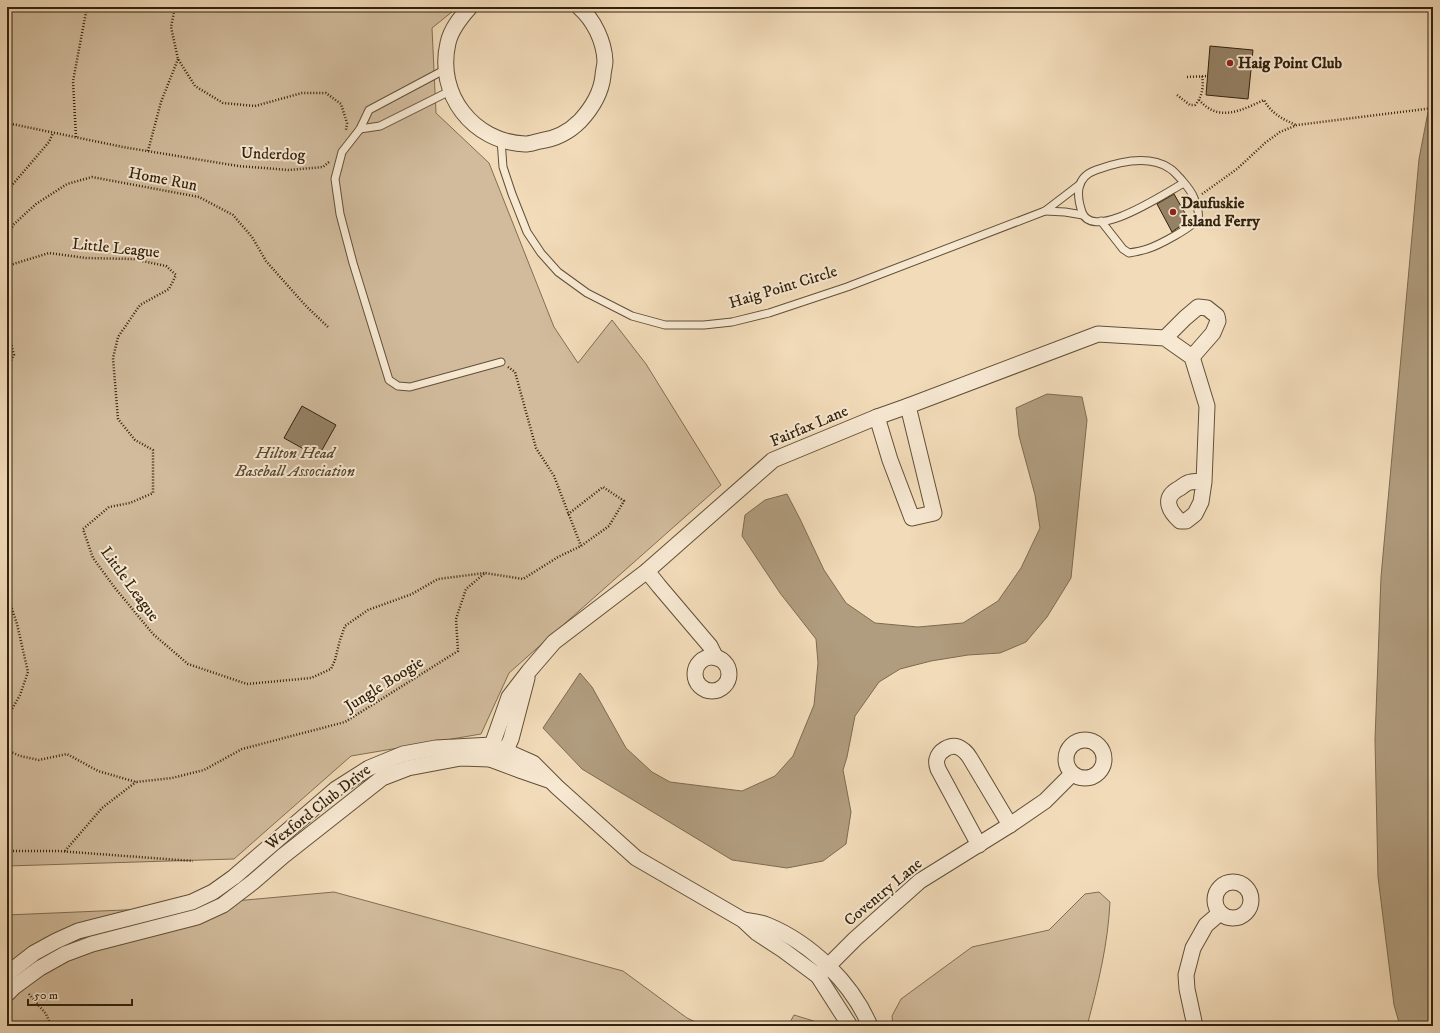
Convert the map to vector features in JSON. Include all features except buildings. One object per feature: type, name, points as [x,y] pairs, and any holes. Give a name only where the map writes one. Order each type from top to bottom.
[{"type":"street","points":[[470,7],[458,20],[448,42],[446,69],[450,90],[461,112],[479,129],[501,140],[526,144],[551,140],[573,128],[591,109],[602,86],[605,61],[599,36],[587,14],[579,7]]},
{"type":"street","points":[[1192,357],[1213,333],[1218,321],[1217,316],[1207,308],[1198,307],[1165,338],[1192,357],[1207,406],[1204,482]]},
{"type":"street","name":"Fairfax Lane","points":[[498,754],[511,739],[529,671],[554,642],[647,571],[772,460],[877,417],[1098,334],[1165,338]]},
{"type":"street","points":[[877,417],[890,460],[912,518],[934,513],[908,406]]},
{"type":"street","points":[[647,571],[710,646],[716,658]]},
{"type":"street","points":[[979,845],[938,769],[936,760],[939,754],[945,749],[951,746],[956,746],[963,750],[970,758],[1010,825]]},
{"type":"street","name":"Wexford Club Drive","points":[[7,994],[13,979],[34,953],[78,931],[192,902],[213,892],[242,870],[336,789],[369,768],[403,754],[436,748],[498,754],[549,780],[636,858],[743,920],[757,933],[783,950],[823,971],[856,1000],[870,1026]]},
{"type":"street","name":"Wexford Club Drive","points":[[13,979],[40,968],[65,954],[92,944],[197,917],[223,905],[382,778],[408,768],[432,762],[498,754]]},
{"type":"street","name":"Coventry Lane","points":[[823,971],[855,939],[920,881],[979,845],[1045,801],[1072,774]]},
{"type":"street","points":[[242,870],[253,882]]},
{"type":"street","points":[[1194,1026],[1186,975],[1193,948],[1206,925],[1220,913]]},
{"type":"street","name":"Wexford Club Drive","points":[[823,971],[850,1026]]},
{"type":"lane","points":[[446,69],[369,110],[360,129],[342,152],[335,178],[340,214],[353,263],[389,380],[398,386],[410,387],[501,362]]},
{"type":"lane","points":[[360,129],[380,126],[450,90]]},
{"type":"lane","name":"Haig Point Circle","points":[[501,140],[503,167],[512,194],[527,232],[541,253],[558,272],[587,293],[632,316],[665,325],[704,326],[732,322],[769,313],[847,287],[1045,211]]},
{"type":"lane","points":[[1045,211],[1079,185],[1084,177],[1092,171],[1126,161],[1144,160],[1170,168],[1184,182],[1192,194],[1198,210],[1198,218],[1191,226],[1166,241],[1148,249],[1129,253],[1123,249],[1101,222]]},
{"type":"lane","points":[[1045,211],[1083,215],[1088,219],[1101,222],[1110,221],[1123,216],[1184,182]]},
{"type":"lane","points":[[1079,185],[1078,194],[1083,215]]},
{"type":"path","points":[[76,137],[73,81],[87,7]]},
{"type":"path","points":[[175,7],[171,27],[178,59],[195,86],[223,102],[254,106],[302,93],[326,93],[341,104],[347,123],[342,152]]},
{"type":"path","points":[[148,151],[161,102],[178,59]]},
{"type":"path","points":[[1177,95],[1190,105],[1195,105],[1199,100],[1202,91],[1202,76]]},
{"type":"path","points":[[1186,77],[1208,76]]},
{"type":"path","points":[[1199,100],[1210,110],[1222,114],[1235,112],[1264,100],[1269,109],[1284,120],[1297,125]]},
{"type":"path","points":[[1194,199],[1214,187],[1280,132],[1297,125],[1433,108]]},
{"type":"path","name":"Underdog","points":[[7,123],[148,151],[238,166],[289,170],[323,167],[342,152]]},
{"type":"path","points":[[7,190],[49,142],[53,133]]},
{"type":"path","name":"Home Run","points":[[7,238],[13,225],[36,204],[67,184],[92,177],[199,197],[233,215],[252,237],[266,261],[305,305],[329,328]]},
{"type":"path","name":"Little League","points":[[7,266],[49,253],[86,258],[133,259],[166,266],[176,275],[169,289],[140,305],[118,337],[113,358],[118,420],[135,440],[154,450],[153,492],[130,503],[109,507],[83,529],[93,558],[115,588],[153,634],[188,664],[247,684],[311,678],[331,669],[345,626],[368,610],[412,594],[438,579],[485,573]]},
{"type":"path","points":[[7,328],[14,355],[7,368]]},
{"type":"path","points":[[501,362],[515,372],[536,448],[554,476],[567,514],[581,546]]},
{"type":"path","points":[[485,573],[523,579],[558,557],[581,546],[609,526],[624,501],[603,487],[567,514]]},
{"type":"path","name":"Jungle Boogie","points":[[7,750],[20,756],[39,760],[67,754],[98,771],[136,782],[172,778],[204,770],[242,749],[345,722],[458,651],[456,619],[466,589],[485,573]]},
{"type":"path","points":[[7,594],[17,624],[28,672],[20,695],[7,718]]},
{"type":"path","points":[[64,851],[102,808],[136,782]]},
{"type":"path","points":[[7,851],[64,851],[193,861]]},
{"type":"path","points":[[13,979],[31,996],[46,1014],[51,1026]]},
{"type":"green space","name":"Hilton Head Baseball Association","points":[[7,7],[458,7],[432,28],[436,113],[489,163],[554,327],[578,363],[612,320],[646,364],[721,485],[509,673],[481,734],[351,756],[234,859],[7,866]]},
{"type":"green space","points":[[334,892],[623,971],[687,1018],[704,1026],[7,1026],[7,915],[147,909]]},
{"type":"green space","points":[[1099,892],[1110,902],[1109,918],[1102,964],[1087,1026],[893,1026],[892,1016],[901,999],[972,947],[1049,930],[1085,894]]},
{"type":"green space","points":[[794,1015],[830,1026],[788,1026]]},
{"type":"shaded area","points":[[1433,86],[1433,1026],[1400,1026],[1394,1005],[1378,877],[1375,740],[1381,577],[1419,159]]},
{"type":"shaded area","points":[[1047,394],[1082,397],[1087,420],[1071,578],[1047,617],[1026,642],[1000,653],[968,655],[931,661],[900,669],[879,682],[855,716],[843,770],[851,812],[846,844],[823,861],[787,868],[732,860],[582,769],[543,728],[580,673],[592,687],[626,748],[652,772],[670,782],[742,791],[775,776],[793,756],[814,705],[818,663],[816,639],[780,593],[742,536],[745,515],[765,500],[787,494],[824,570],[846,603],[875,623],[918,627],[963,623],[998,601],[1021,568],[1040,528],[1035,495],[1019,436],[1016,408]]},
{"type":"place","name":"Haig Point Club","points":[[1230,63]]},
{"type":"place","name":"Daufuskie Island Ferry","points":[[1173,212]]}]
